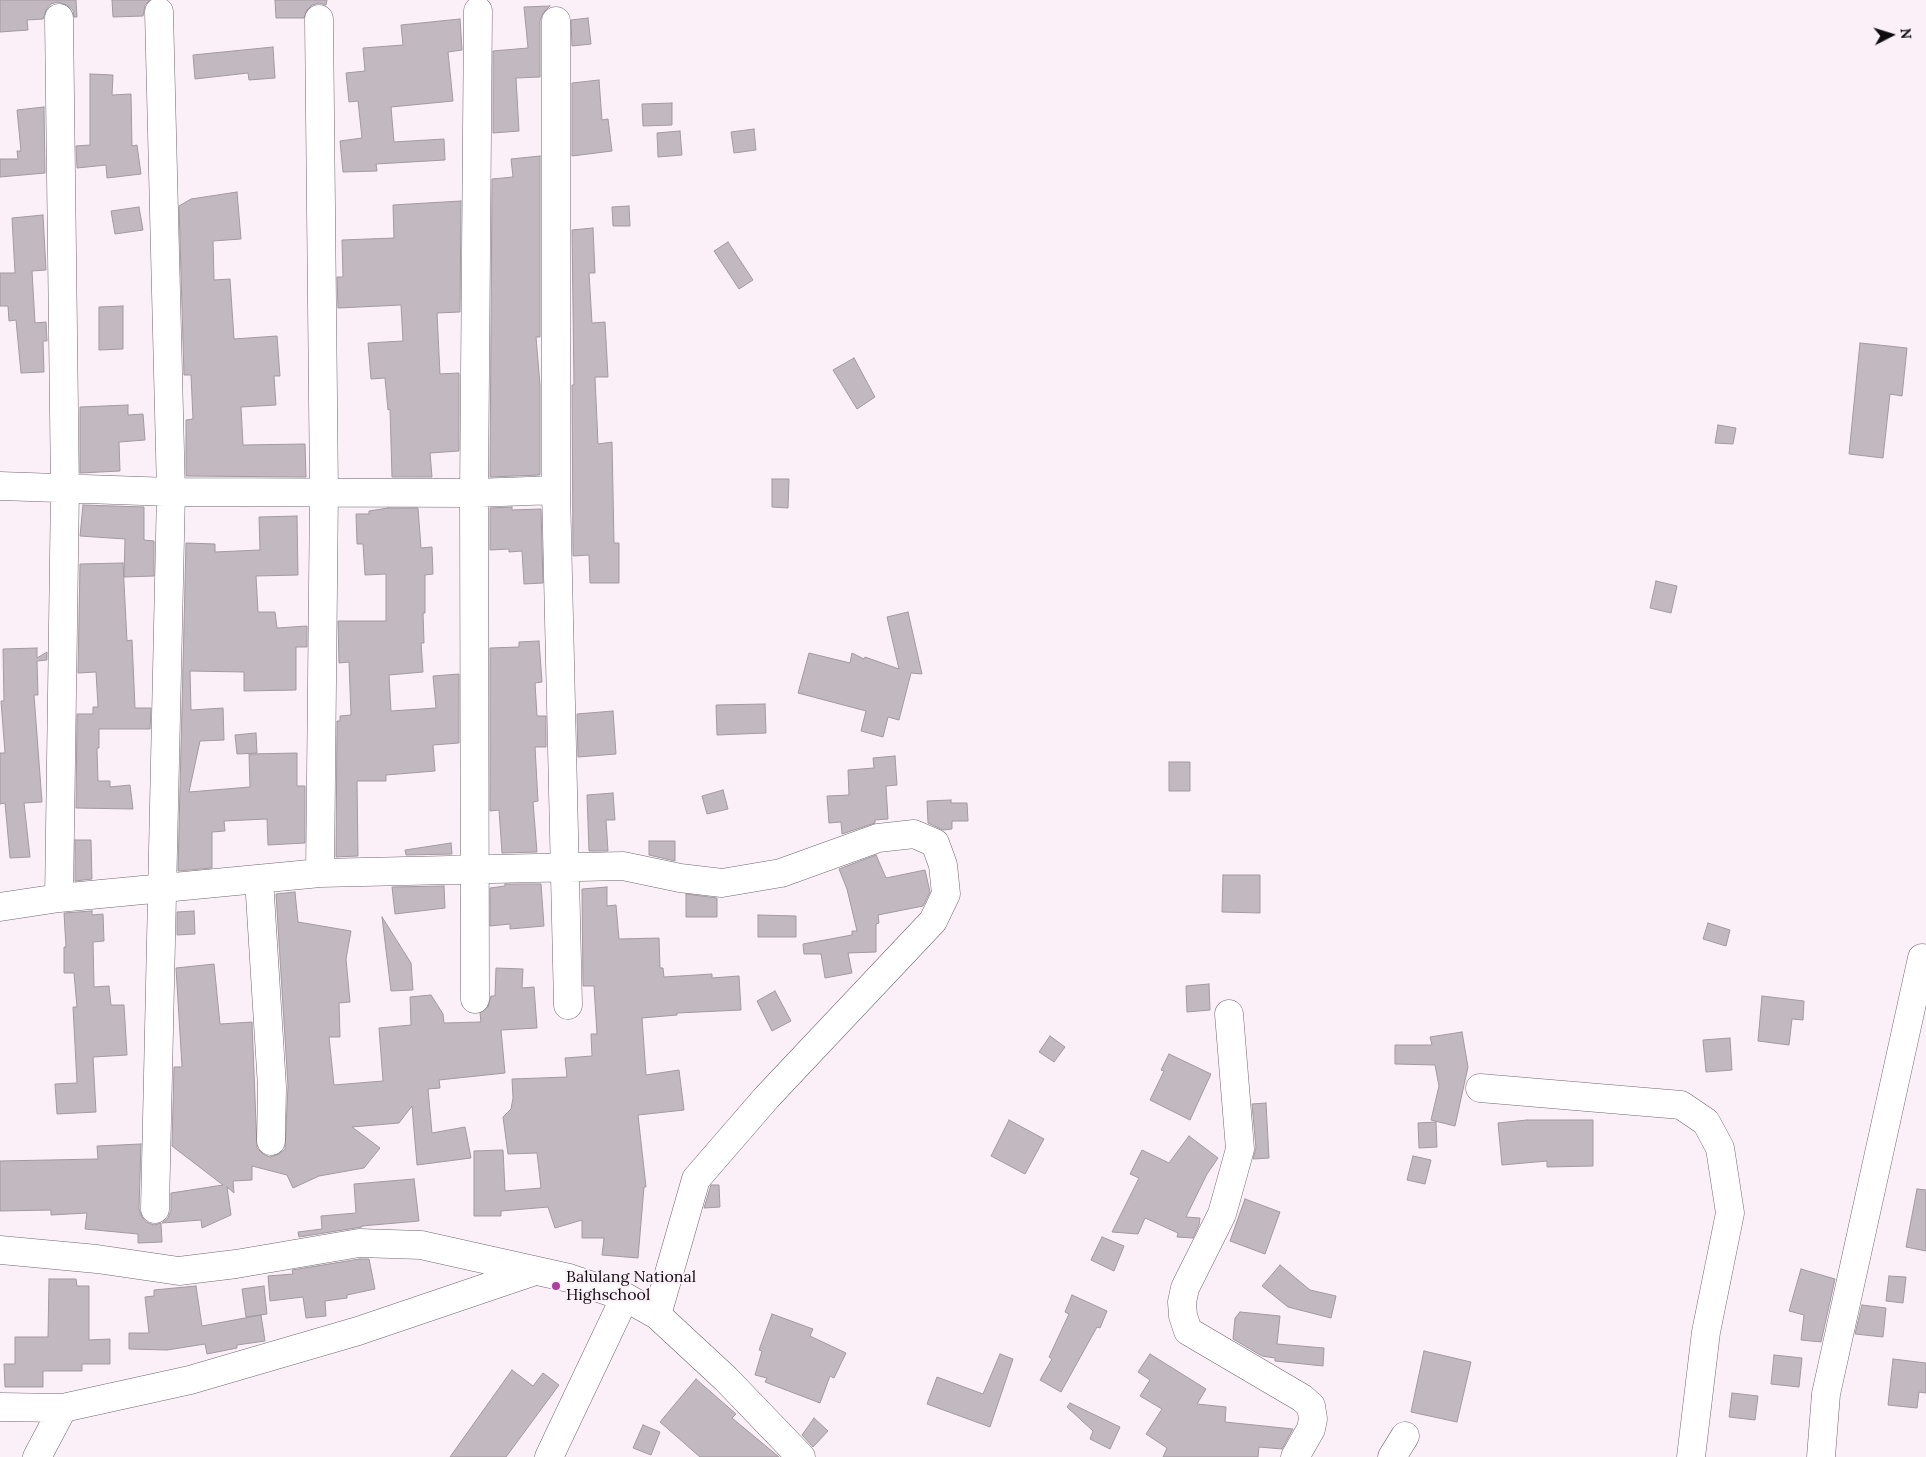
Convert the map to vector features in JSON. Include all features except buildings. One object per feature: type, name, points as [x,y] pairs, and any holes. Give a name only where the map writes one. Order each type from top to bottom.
[{"type":"street","points":[[475,999],[474,493],[478,11]]},
{"type":"street","points":[[156,1210],[161,889],[171,492],[159,12]]},
{"type":"street","points":[[59,18],[65,489],[59,898]]},
{"type":"street","points":[[319,19],[324,492],[320,873]]},
{"type":"street","points":[[556,20],[556,490],[568,1006]]},
{"type":"street","points":[[0,486],[171,492],[474,493],[556,490]]},
{"type":"street","points":[[0,906],[59,898],[320,873],[623,866],[680,878],[722,883],[781,873],[878,838],[914,834],[935,843],[943,865],[946,894],[934,921],[767,1097],[696,1179],[657,1315]]},
{"type":"street","points":[[259,879],[272,1086],[271,1141]]},
{"type":"street","points":[[1820,1457],[1826,1394],[1922,958]]},
{"type":"street","points":[[1229,1014],[1240,1150],[1222,1214],[1185,1288],[1182,1302],[1183,1316],[1188,1331],[1302,1398],[1311,1406],[1313,1419],[1311,1429],[1295,1457]]},
{"type":"street","points":[[1480,1088],[1681,1105],[1706,1122],[1720,1148],[1730,1213],[1706,1332],[1691,1457]]},
{"type":"street","points":[[0,1250],[98,1259],[178,1271],[236,1264],[359,1244],[421,1245],[569,1278],[625,1296],[657,1315],[726,1379],[801,1457]]},
{"type":"street","points":[[0,1407],[62,1408],[209,1375],[358,1331],[535,1271]]},
{"type":"street","points":[[549,1457],[625,1296]]},
{"type":"street","points":[[38,1457],[62,1408]]},
{"type":"place","name":"Balulang National Highschool","points":[[556,1286]]}]
